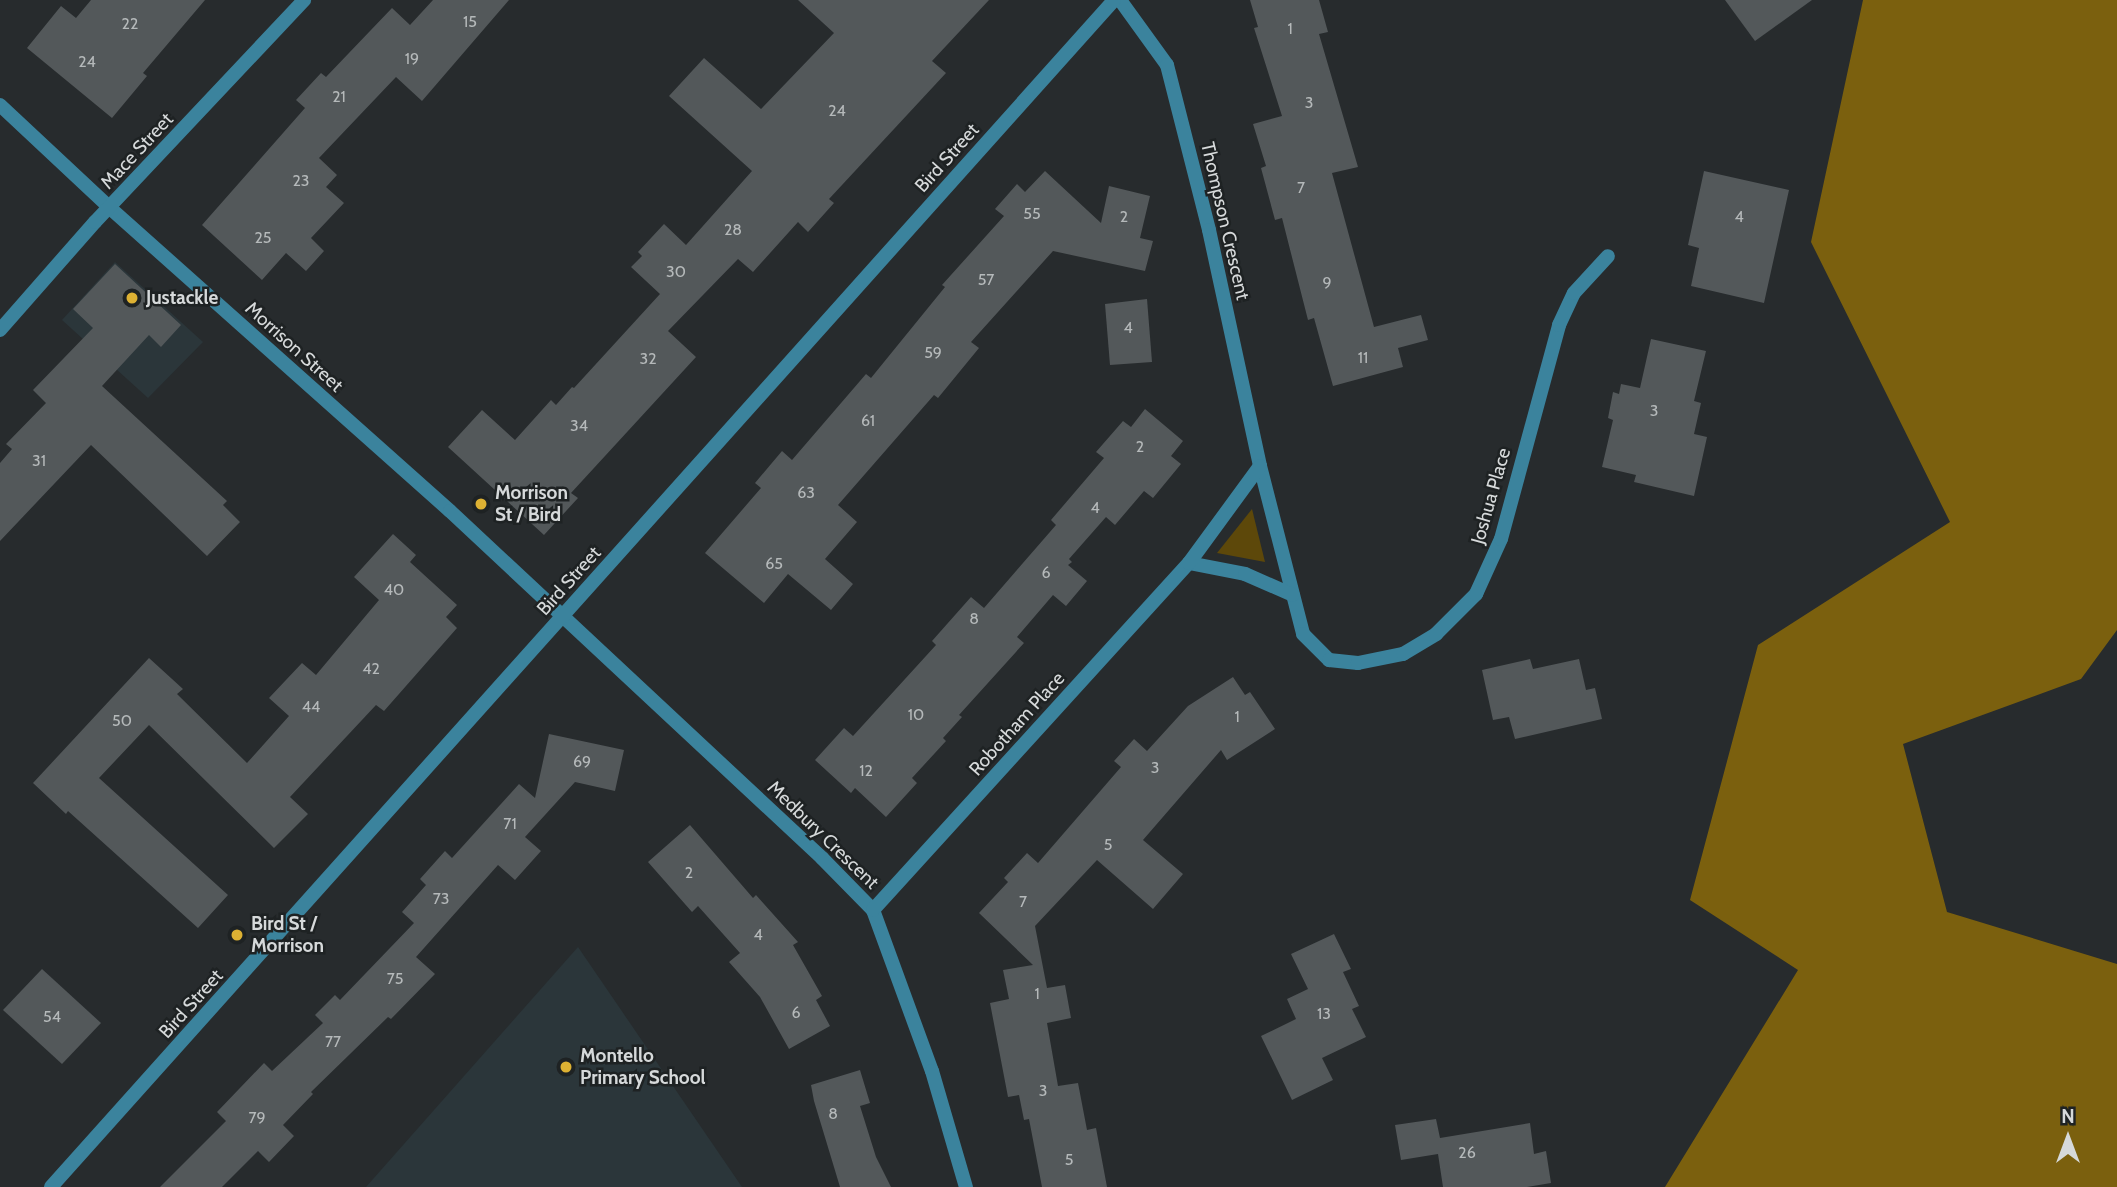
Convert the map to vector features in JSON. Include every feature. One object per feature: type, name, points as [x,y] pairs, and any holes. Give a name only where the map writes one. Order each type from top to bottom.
[{"type":"street","name":"Mace Street","points":[[0,330],[304,0]]},
{"type":"street","name":"Bird Street","points":[[51,1187],[1114,0]]},
{"type":"street","name":"Thompson Crescent","points":[[1120,0],[1167,65],[1209,230],[1260,466]]},
{"type":"street","name":"Morrison Street","points":[[0,105],[110,208],[450,511],[562,618]]},
{"type":"street","name":"Joshua Place","points":[[1260,466],[1303,634],[1329,660],[1358,663],[1404,654],[1436,634],[1476,594],[1501,539],[1559,325],[1574,293],[1608,256]]},
{"type":"street","name":"Robotham Place","points":[[873,911],[1189,563],[1260,466]]},
{"type":"street","points":[[1189,563],[1245,574],[1293,595]]},
{"type":"street","name":"Medbury Crescent","points":[[562,618],[822,858],[873,911],[932,1071],[966,1187]]},
{"type":"shaded area","points":[[1863,0],[2117,0],[2117,630],[2081,679],[1903,744],[1947,912],[2117,964],[2117,1187],[1665,1187],[1798,970],[1690,900],[1758,645],[1950,522],[1811,242]]},
{"type":"shaded area","points":[[115,262],[203,342],[148,398],[62,320]]},
{"type":"shaded area","points":[[1252,509],[1265,562],[1217,553]]},
{"type":"shaded area","name":"Montello Primary School","points":[[578,947],[742,1187],[366,1187]]},
{"type":"building","points":[[91,0],[205,0],[143,73],[147,76],[112,118],[27,48],[61,6],[76,18]]},
{"type":"building","points":[[433,0],[509,0],[422,101],[396,77],[319,158],[337,175],[326,187],[344,203],[311,238],[324,251],[306,271],[286,253],[262,280],[202,225],[305,108],[296,100],[321,73],[326,77],[392,8],[410,25]]},
{"type":"building","points":[[798,0],[989,0],[932,61],[946,73],[829,199],[834,203],[808,232],[798,222],[753,272],[738,259],[668,331],[696,357],[571,493],[578,498],[544,535],[448,447],[482,410],[515,440],[551,400],[556,405],[572,387],[574,388],[660,294],[631,267],[642,256],[638,252],[664,224],[686,245],[752,171],[669,96],[704,58],[761,109],[834,33]]},
{"type":"building","points":[[1250,0],[1319,0],[1328,32],[1319,34],[1358,167],[1332,173],[1374,327],[1421,315],[1428,340],[1398,348],[1403,367],[1333,386],[1314,318],[1308,320],[1282,218],[1275,220],[1261,168],[1266,166],[1253,124],[1282,116],[1254,28],[1258,27]]},
{"type":"building","points":[[1725,0],[1812,0],[1755,41]]},
{"type":"building","points":[[1045,171],[1101,223],[1109,186],[1150,196],[1140,238],[1153,241],[1145,271],[1053,251],[971,342],[979,348],[938,398],[934,395],[838,505],[857,522],[825,559],[853,584],[831,610],[788,574],[764,603],[705,553],[761,488],[755,483],[782,451],[792,460],[866,374],[871,378],[945,287],[942,285],[1004,216],[995,209],[1017,184],[1025,192]]},
{"type":"building","points":[[1704,171],[1789,190],[1764,303],[1691,286],[1699,248],[1688,245]]},
{"type":"building","points":[[115,264],[181,325],[161,347],[149,335],[102,386],[227,501],[223,505],[240,522],[207,556],[91,445],[0,541],[0,463],[12,449],[6,444],[46,403],[33,390],[93,328],[73,309]]},
{"type":"building","points":[[1147,299],[1152,362],[1110,365],[1105,304]]},
{"type":"building","points":[[1651,339],[1706,351],[1694,401],[1701,403],[1694,434],[1707,437],[1694,496],[1634,482],[1636,475],[1602,467],[1613,420],[1608,418],[1613,392],[1619,394],[1621,384],[1640,388]]},
{"type":"building","points":[[1145,409],[1183,441],[1171,456],[1181,464],[1153,498],[1144,491],[1115,525],[1106,517],[1069,559],[1072,562],[1068,565],[1087,581],[1066,606],[1053,595],[1017,637],[1024,643],[959,715],[962,717],[943,738],[946,741],[912,778],[917,783],[886,817],[855,788],[851,793],[815,760],[844,728],[853,736],[936,645],[932,641],[971,597],[984,608],[1056,525],[1051,520],[1104,458],[1096,452],[1123,421],[1131,427]]},
{"type":"building","points":[[393,534],[416,555],[410,562],[457,605],[446,617],[457,628],[384,711],[376,705],[290,797],[308,814],[274,848],[149,725],[99,778],[228,895],[198,928],[33,783],[149,658],[183,689],[177,694],[247,763],[289,716],[269,698],[302,663],[316,675],[379,600],[354,577]]},
{"type":"building","points":[[1530,659],[1533,669],[1579,659],[1586,690],[1595,688],[1602,719],[1515,739],[1509,717],[1493,720],[1482,670]]},
{"type":"building","points":[[1233,677],[1245,695],[1250,692],[1275,729],[1227,760],[1221,750],[1143,840],[1183,874],[1153,909],[1097,860],[1035,926],[1047,988],[1065,985],[1071,1018],[1047,1023],[1058,1086],[1078,1083],[1087,1130],[1096,1128],[1107,1187],[1042,1187],[1029,1119],[1024,1120],[1019,1095],[1008,1097],[990,1003],[1009,999],[1003,970],[1033,965],[979,913],[1008,882],[1004,878],[1027,853],[1038,863],[1121,767],[1114,761],[1134,739],[1147,751],[1188,706]]},
{"type":"building","points":[[549,734],[624,750],[615,791],[575,782],[525,837],[541,851],[515,880],[498,865],[416,957],[435,974],[391,1019],[388,1017],[311,1092],[313,1094],[283,1125],[294,1136],[269,1162],[258,1151],[222,1187],[160,1187],[226,1121],[217,1112],[264,1063],[272,1071],[323,1023],[315,1015],[335,995],[340,1000],[414,923],[402,912],[426,885],[420,879],[445,851],[452,858],[519,784],[535,798]]},
{"type":"building","points":[[690,825],[753,898],[756,895],[798,942],[793,945],[822,996],[816,1000],[830,1026],[789,1049],[760,997],[729,962],[740,953],[698,906],[692,912],[648,862]]},
{"type":"building","points":[[1334,934],[1351,969],[1343,972],[1359,1006],[1352,1009],[1366,1037],[1322,1058],[1333,1080],[1292,1100],[1261,1036],[1296,1019],[1287,999],[1308,989],[1291,954]]},
{"type":"building","points":[[42,969],[101,1023],[62,1064],[3,1010]]},
{"type":"building","points":[[860,1070],[870,1103],[860,1106],[876,1157],[891,1187],[840,1187],[814,1101],[811,1085]]},
{"type":"building","points":[[1436,1119],[1440,1138],[1530,1123],[1534,1154],[1546,1151],[1551,1183],[1527,1187],[1443,1187],[1438,1154],[1401,1160],[1395,1125]]},
{"type":"place","name":"Justackle","points":[[132,298]]},
{"type":"place","name":"Morrison St / Bird","points":[[481,504]]},
{"type":"place","name":"Bird St / Morrison","points":[[237,935]]},
{"type":"place","name":"Montello Primary School","points":[[566,1067]]}]
